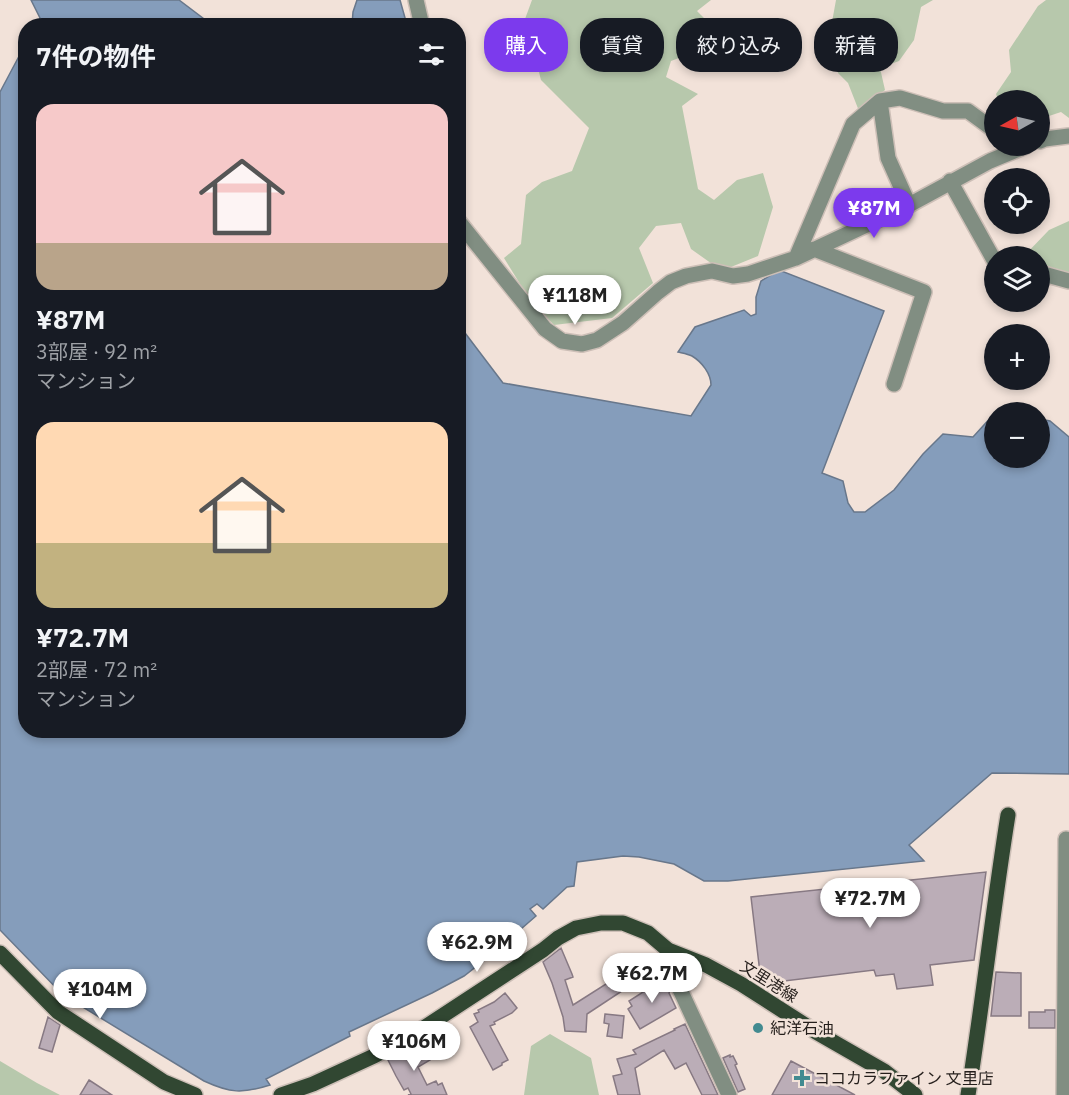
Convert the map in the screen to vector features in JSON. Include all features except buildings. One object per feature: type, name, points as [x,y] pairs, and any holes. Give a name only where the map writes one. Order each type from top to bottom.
[{"type":"main road","points":[[968,1095],[994,900],[1008,815]]},
{"type":"main road","name":"文里港線","points":[[281,1095],[313,1084],[413,1035],[558,938],[576,928],[601,922],[623,923],[648,933],[668,950],[706,964],[884,1071],[915,1095]]},
{"type":"main road","points":[[0,953],[58,1012],[164,1082],[195,1095]]},
{"type":"street","points":[[416,0],[420,18]]},
{"type":"street","points":[[796,258],[853,124],[880,101],[900,98],[943,111],[968,111],[984,123]]},
{"type":"street","points":[[880,101],[888,158],[909,205]]},
{"type":"street","points":[[1050,139],[1069,136]]},
{"type":"street","points":[[466,231],[545,329],[562,341],[582,344],[597,340],[623,323],[671,282],[686,276],[712,271],[733,276],[748,274],[796,258],[909,205],[999,156]]},
{"type":"street","points":[[950,182],[986,246]]},
{"type":"street","points":[[814,249],[924,292],[894,384]]},
{"type":"street","points":[[1050,276],[1069,281]]},
{"type":"street","points":[[1064,1095],[1066,839]]},
{"type":"street","points":[[668,950],[677,983],[729,1095]]},
{"type":"green space","points":[[532,0],[711,0],[697,11],[704,18],[676,18],[676,59],[671,61],[666,77],[698,94],[682,106],[698,189],[714,200],[737,180],[763,173],[773,207],[758,256],[731,267],[715,266],[691,249],[681,223],[656,226],[639,248],[653,283],[612,318],[554,325],[530,300],[504,258],[521,244],[526,195],[542,182],[572,171],[589,128],[541,80],[539,72],[568,72],[568,18],[525,18]]},
{"type":"green space","points":[[836,0],[933,0],[921,7],[914,40],[898,61],[898,18],[833,18]]},
{"type":"green space","points":[[1046,0],[1069,0],[1069,118],[1061,112],[1050,116],[1050,90],[999,90],[1011,72],[1009,50],[1038,6]]},
{"type":"green space","points":[[881,72],[885,90],[859,111],[848,83],[838,73]]},
{"type":"green space","points":[[1069,221],[1069,274],[1050,267],[1050,246],[1034,246],[1045,234],[1050,234],[1050,230]]},
{"type":"green space","points":[[550,1034],[591,1058],[599,1095],[524,1095],[531,1046]]},
{"type":"green space","points":[[0,1061],[37,1083],[60,1095],[0,1095]]},
{"type":"water","points":[[31,0],[179,0],[203,18],[40,18]]},
{"type":"water","points":[[357,0],[400,0],[405,18],[353,18]]},
{"type":"water","points":[[18,58],[18,738],[466,738],[466,334],[503,383],[691,416],[711,385],[711,381],[699,362],[692,356],[678,352],[695,327],[744,310],[751,316],[756,314],[756,297],[761,281],[779,270],[884,311],[822,473],[843,481],[848,503],[854,512],[865,512],[894,490],[923,454],[943,434],[973,437],[984,425],[984,468],[1050,468],[1050,421],[1069,437],[1069,774],[992,773],[909,845],[924,861],[728,881],[704,881],[674,864],[639,857],[623,856],[577,862],[574,886],[567,887],[543,909],[537,904],[530,909],[536,916],[464,976],[349,1032],[350,1036],[266,1079],[270,1085],[244,1091],[221,1088],[204,1081],[63,995],[0,930],[0,92]]},
{"type":"place","name":"紀洋石油","points":[[758,1028]]},
{"type":"place","name":"ココカラファイン 文里店","points":[[802,1078]]}]
